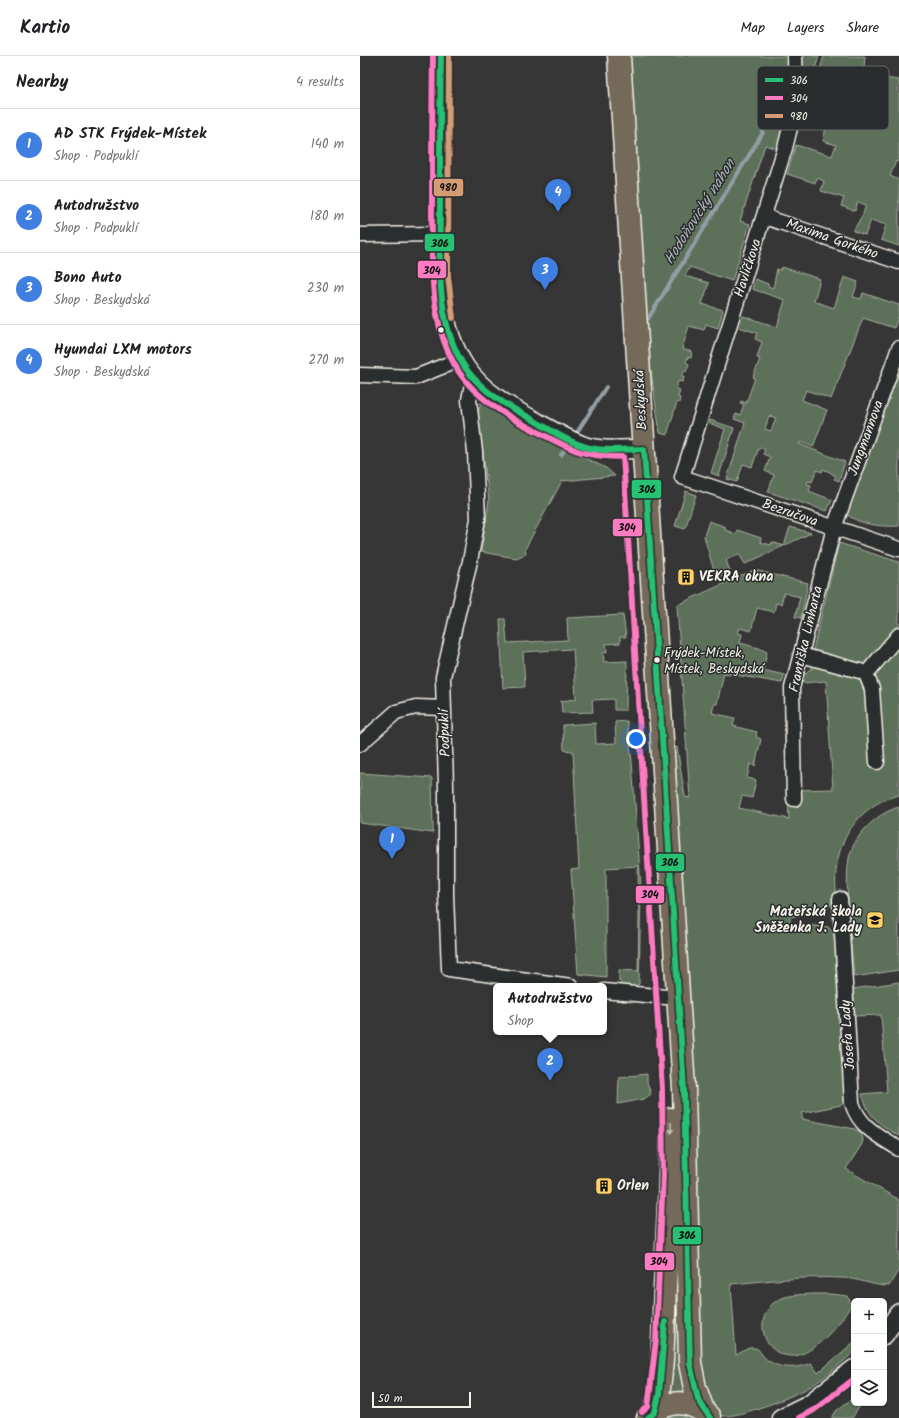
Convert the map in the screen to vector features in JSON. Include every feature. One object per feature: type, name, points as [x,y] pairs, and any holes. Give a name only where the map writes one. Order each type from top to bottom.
[{"type":"main road","name":"Beskydská","points":[[605,56],[638,449]]},
{"type":"main road","name":"Beskydská","points":[[619,56],[638,449],[673,997],[687,1174],[690,1362],[695,1388],[707,1415]]},
{"type":"main road","name":"Beskydská","points":[[651,1415],[662,1371],[664,1347],[671,1175],[670,1089],[673,997]]},
{"type":"main road","points":[[651,1415],[668,1404],[684,1403],[691,1404],[707,1415]]},
{"type":"street","points":[[441,56],[440,289],[448,330],[461,359],[477,382],[518,412],[561,435],[585,446],[608,449],[638,449]]},
{"type":"street","name":"Havlíčkova","points":[[795,56],[795,66]]},
{"type":"street","name":"Havlíčkova","points":[[682,476],[765,216],[789,130]]},
{"type":"street","name":"Maxima Gorkého","points":[[765,216],[899,262]]},
{"type":"street","points":[[360,235],[440,234]]},
{"type":"street","name":"Jungmannova","points":[[834,528],[899,348]]},
{"type":"street","points":[[360,375],[416,376],[461,359]]},
{"type":"street","name":"Podpuklí","points":[[477,382],[471,389],[469,400],[475,452],[478,519],[470,561],[443,677],[446,786],[446,896],[449,969],[549,983]]},
{"type":"street","name":"Bezručova","points":[[682,476],[899,549]]},
{"type":"street","name":"Františka Linharta","points":[[794,799],[792,688],[834,528]]},
{"type":"street","points":[[866,674],[899,635]]},
{"type":"street","points":[[801,655],[860,670],[866,674],[872,689],[877,762]]},
{"type":"street","points":[[360,744],[396,712],[416,707],[444,708]]},
{"type":"street","name":"Josefa Lady","points":[[840,899],[852,1103],[856,1117],[866,1128],[899,1148]]},
{"type":"street","points":[[607,991],[673,997]]},
{"type":"street","points":[[885,1334],[899,1313]]},
{"type":"street","points":[[781,1418],[809,1404],[853,1370]]},
{"type":"green space","points":[[630,56],[787,56],[789,61],[789,66],[757,66],[757,130],[783,130],[778,149],[765,145],[740,221],[750,224],[732,281],[690,267],[685,276],[709,283],[702,304],[723,310],[718,328],[706,324],[704,330],[689,326],[682,349],[692,352],[691,358],[688,357],[686,362],[689,364],[686,372],[684,371],[682,376],[684,377],[683,382],[678,381],[676,389],[680,390],[678,397],[680,398],[679,403],[677,402],[667,435],[660,433],[650,365]]},
{"type":"green space","points":[[804,56],[819,56],[816,66],[801,66]]},
{"type":"green space","points":[[824,56],[865,56],[864,66],[821,66]]},
{"type":"green space","points":[[889,79],[899,80],[899,162],[896,161],[890,176],[899,180],[899,246],[881,240],[886,225],[871,220],[865,235],[853,231],[863,214],[866,205],[858,202],[855,211],[841,206],[844,198],[821,191],[824,181],[817,178],[815,183],[787,174],[796,145],[832,156],[836,145],[823,141],[825,130],[889,130]]},
{"type":"green space","points":[[782,267],[820,279],[814,301],[834,308],[844,277],[858,282],[853,297],[861,299],[863,293],[899,305],[899,315],[894,328],[863,318],[831,399],[806,390],[802,400],[827,410],[813,447],[800,442],[799,444],[845,462],[839,481],[834,479],[836,476],[832,473],[823,469],[822,472],[817,470],[812,482],[808,481],[807,484],[811,485],[809,491],[832,500],[827,511],[768,492],[774,475],[765,471],[770,457],[763,454],[765,450],[759,447],[752,467],[743,464],[737,482],[727,479],[745,423],[734,419],[736,414],[740,415],[744,404],[740,403],[741,401],[746,403],[755,378],[753,377],[760,359],[757,358],[762,342],[755,339],[757,333],[739,327],[743,316],[777,327],[785,300],[752,289],[755,279],[768,284],[768,286],[773,288],[777,269],[781,270]],"holes":[[[769,416],[776,418],[771,431],[765,429]]]},
{"type":"green space","points":[[899,364],[899,526],[863,523],[845,513]]},
{"type":"green space","points":[[481,402],[512,422],[540,437],[606,468],[615,476],[562,481],[525,549],[526,554],[516,558],[481,552],[489,500],[478,413]]},
{"type":"green space","points":[[710,420],[734,428],[719,476],[711,473],[725,429],[709,423]]},
{"type":"green space","points":[[686,491],[696,495],[685,529],[675,526]]},
{"type":"green space","points":[[709,521],[726,527],[725,530],[736,534],[737,530],[761,538],[760,542],[771,545],[772,542],[784,546],[745,564],[739,554],[726,560],[730,571],[716,578],[704,536]]},
{"type":"green space","points":[[790,527],[811,533],[784,546]]},
{"type":"green space","points":[[839,543],[899,562],[899,795],[876,804],[865,812],[848,833],[838,857],[836,871],[837,898],[832,898],[831,905],[822,910],[790,917],[790,924],[828,927],[834,933],[845,1097],[845,1102],[841,1105],[802,1113],[802,1119],[855,1129],[861,1132],[863,1140],[862,1144],[846,1169],[899,1200],[899,1269],[889,1286],[877,1285],[847,1278],[786,1279],[731,1284],[736,1355],[749,1348],[756,1348],[764,1357],[775,1364],[793,1367],[811,1363],[818,1373],[851,1345],[851,1355],[813,1385],[782,1400],[754,1410],[730,1416],[722,1416],[711,1404],[700,1379],[672,787],[675,747],[677,747],[685,797],[690,798],[677,605],[754,570],[808,583],[801,618],[795,617],[800,597],[784,593],[781,604],[776,603],[774,612],[757,608],[751,631],[740,628],[738,633],[742,634],[740,643],[759,648],[767,652],[763,670],[784,675],[782,683],[724,673],[717,704],[714,704],[712,713],[735,718],[733,726],[757,732],[756,737],[761,739],[755,766],[750,764],[747,778],[756,780],[752,798],[742,796],[739,808],[789,819],[788,799],[796,790],[833,789],[826,681],[803,683],[803,680],[800,679],[809,670],[816,666],[819,655],[813,650]]},
{"type":"green space","points":[[623,615],[626,637],[620,637],[620,643],[606,644],[607,652],[603,653],[604,662],[627,661],[626,710],[614,710],[614,699],[592,700],[593,712],[562,713],[561,701],[576,699],[573,649],[523,652],[525,687],[503,688],[500,619],[505,619],[507,643],[568,640],[567,618]]},
{"type":"green space","points":[[627,721],[632,762],[641,887],[639,984],[634,987],[623,986],[619,981],[619,970],[638,971],[638,866],[606,868],[606,977],[578,974],[571,870],[579,869],[573,751],[564,750],[563,727],[563,725],[595,723],[596,744],[616,743],[615,722]]},
{"type":"green space","points":[[360,773],[432,778],[433,833],[360,823]]},
{"type":"green space","name":"Mateřská škola Sněženka J. Lady","points":[[899,807],[899,970],[854,977],[847,893],[848,861],[854,844],[864,830],[877,818]]},
{"type":"green space","points":[[899,982],[899,1136],[876,1120],[868,1109],[862,1094],[887,1092],[881,1015],[855,1016],[853,989]]},
{"type":"green space","points":[[647,1074],[647,1082],[651,1094],[644,1099],[618,1104],[619,1077]]},
{"type":"green space","points":[[673,1292],[681,1292],[687,1393],[681,1392],[669,1394],[672,1362]]},
{"type":"green space","points":[[810,1294],[848,1296],[851,1305],[834,1328],[810,1350],[793,1356],[783,1355],[774,1350],[768,1344],[764,1335],[764,1317],[769,1308],[781,1298]]},
{"type":"green space","points":[[851,1399],[851,1406],[860,1406],[852,1418],[832,1418],[836,1411]]},
{"type":"green space","points":[[672,1414],[685,1414],[693,1418],[662,1418]]},
{"type":"waterway","name":"Hodoňovický náhon","points":[[648,319],[765,130]]},
{"type":"waterway","name":"Hodoňovický náhon","points":[[574,437],[606,387]]},
{"type":"waterway","name":"Hodoňovický náhon","points":[[561,455],[569,444]]},
{"type":"transit line","name":"304","points":[[433,56],[432,269],[436,312],[441,333],[449,353],[459,372],[474,390],[492,405],[512,418],[575,450],[608,457],[623,457],[662,1089],[663,1175],[656,1340],[648,1407],[642,1412]]},
{"type":"transit line","name":"306","points":[[441,56],[441,289],[448,331],[456,350],[472,377],[487,391],[513,408],[567,439],[582,446],[596,449],[644,449],[684,1089],[690,1363],[698,1399],[710,1418]]},
{"type":"transit line","name":"980","points":[[449,56],[448,276],[453,318]]},
{"type":"transit line","name":"306","points":[[648,1418],[655,1412],[659,1395],[665,1322]]},
{"type":"transit line","name":"304","points":[[799,1418],[814,1410],[851,1381]]},
{"type":"place","name":"Hyundai LXM motors","points":[[558,212]]},
{"type":"place","name":"Bono Auto","points":[[545,290]]},
{"type":"place","name":"VEKRA okna","points":[[686,577]]},
{"type":"place","name":"Frýdek-Místek, Místek, Beskydská","points":[[657,660]]},
{"type":"place","name":"AD STK Frýdek-Místek","points":[[392,859]]},
{"type":"place","name":"Mateřská škola Sněženka J. Lady","points":[[875,920]]},
{"type":"place","name":"Autodružstvo","points":[[550,1081]]},
{"type":"place","name":"Orlen","points":[[604,1186]]}]
